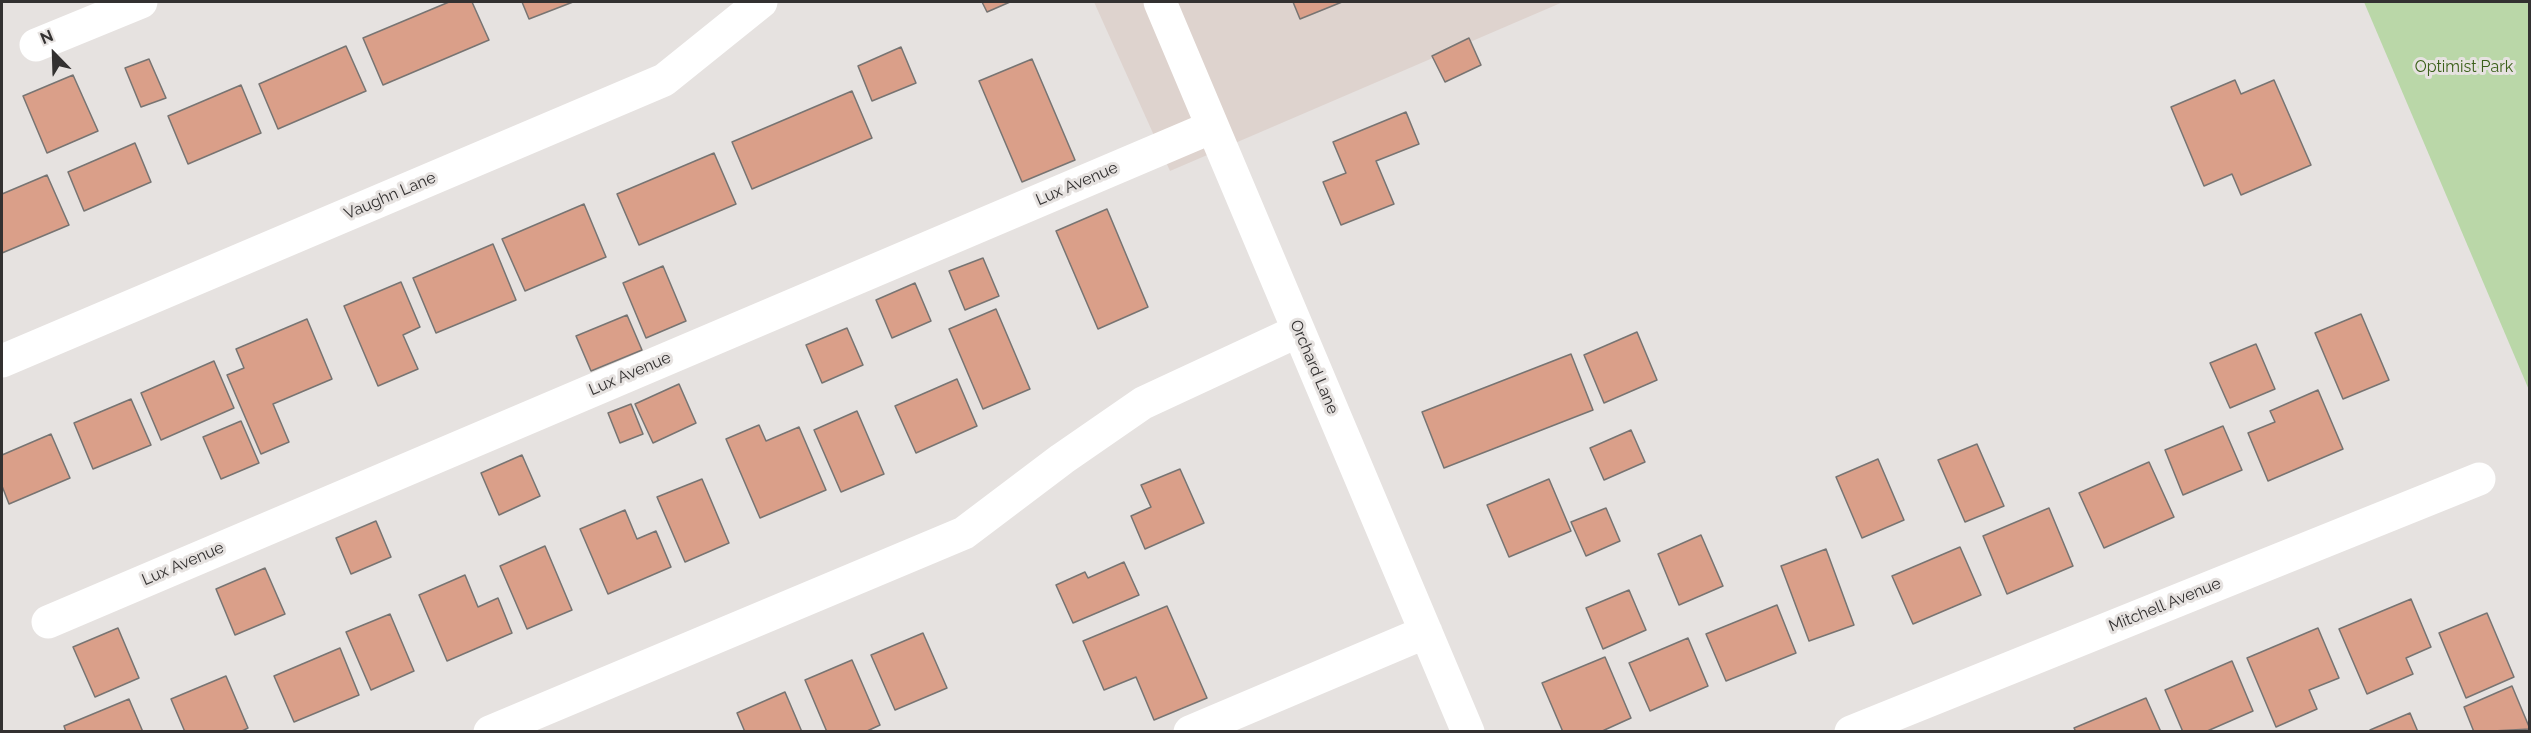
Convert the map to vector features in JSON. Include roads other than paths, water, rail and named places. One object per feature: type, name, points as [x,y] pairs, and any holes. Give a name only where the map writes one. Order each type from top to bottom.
[{"type":"street","points":[[36,45],[141,2]]},
{"type":"street","name":"Vaughn Lane","points":[[2,361],[664,80],[761,2]]},
{"type":"street","name":"Orchard Lane","points":[[1160,2],[1468,732]]},
{"type":"street","name":"Lux Avenue","points":[[48,622],[1212,127]]},
{"type":"street","points":[[490,732],[964,533],[1062,459],[1143,403],[1298,331]]},
{"type":"street","name":"Mitchell Avenue","points":[[1851,732],[2479,479]]},
{"type":"street","points":[[1190,732],[1426,632]]},
{"type":"park label","name":"Optimist Park","points":[[2464,67]]}]
